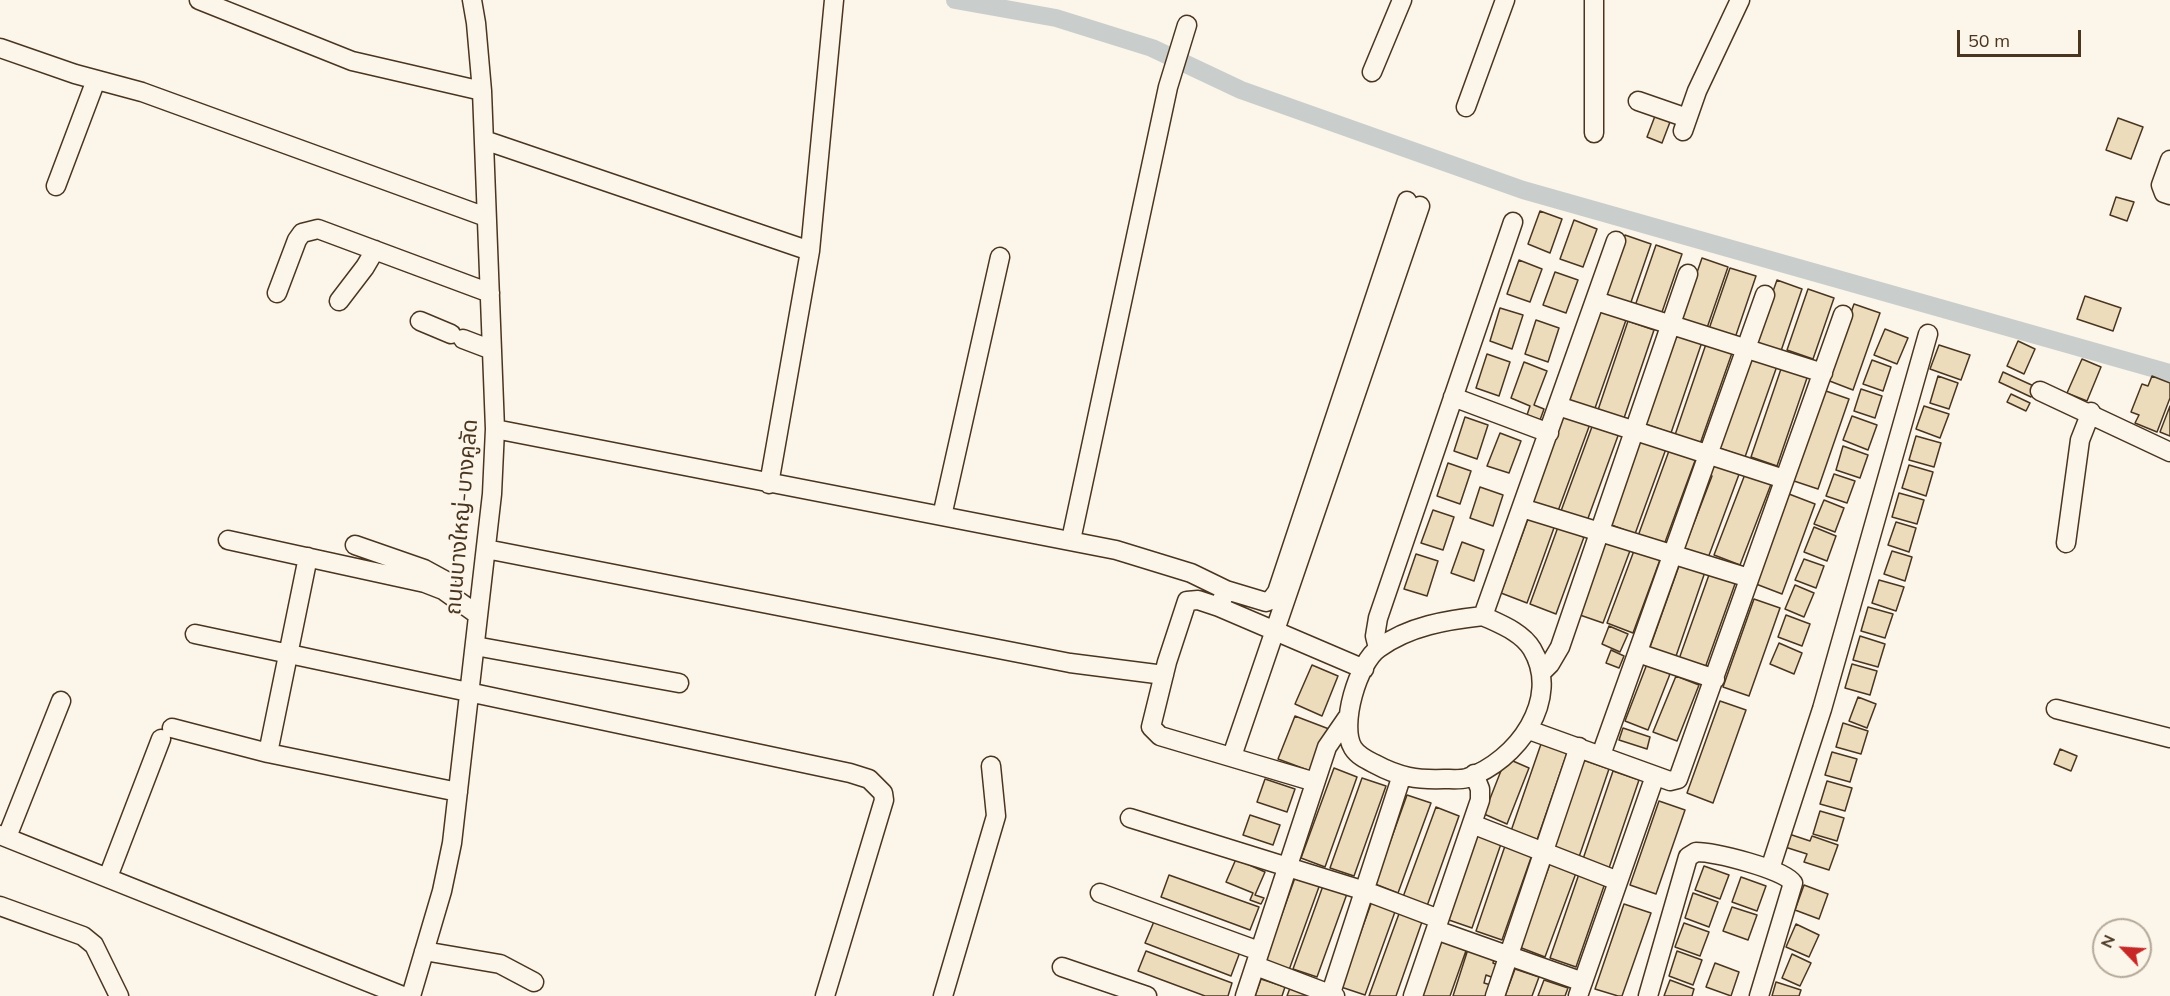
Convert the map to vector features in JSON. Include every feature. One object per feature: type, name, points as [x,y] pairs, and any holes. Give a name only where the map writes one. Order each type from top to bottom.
[{"type":"street","points":[[199,0],[344,58],[413,77],[482,91]]},
{"type":"street","name":"ถนนบางใหญ่-บางคูลัด","points":[[411,996],[442,891],[458,792],[486,549],[495,429],[482,91],[477,23],[472,0]]},
{"type":"street","points":[[1372,72],[1402,0]]},
{"type":"street","points":[[1466,107],[1505,0]]},
{"type":"street","points":[[1594,0],[1594,133]]},
{"type":"street","points":[[1638,101],[1685,124],[1740,0]]},
{"type":"street","points":[[770,484],[810,251],[834,4]]},
{"type":"street","points":[[1071,540],[1172,68],[1184,32]]},
{"type":"street","points":[[0,49],[96,80],[142,92],[486,217]]},
{"type":"street","points":[[56,186],[96,80]]},
{"type":"street","points":[[484,140],[810,251]]},
{"type":"street","points":[[2170,160],[2161,185],[2164,193],[2170,195]]},
{"type":"street","points":[[495,429],[1116,550],[1191,573],[1226,590],[1266,602],[1271,600],[1277,592],[1413,204],[1276,631],[1232,756]]},
{"type":"street","points":[[1378,648],[1375,636],[1378,618],[1513,222]]},
{"type":"street","points":[[277,293],[297,240],[309,230],[318,230],[490,293]]},
{"type":"street","points":[[1483,616],[1616,241]]},
{"type":"street","points":[[339,301],[366,267],[375,250]]},
{"type":"street","points":[[942,516],[1000,257]]},
{"type":"street","points":[[1542,672],[1550,664],[1560,647],[1688,274]]},
{"type":"street","points":[[1601,755],[1765,296]]},
{"type":"street","points":[[1596,301],[1822,374]]},
{"type":"street","points":[[1529,730],[1670,782],[1678,780],[1843,315]]},
{"type":"street","points":[[420,321],[492,350]]},
{"type":"street","points":[[1770,869],[1822,709],[1928,334]]},
{"type":"street","points":[[2040,391],[2091,412],[2170,452]]},
{"type":"street","points":[[1453,397],[1549,433]]},
{"type":"street","points":[[1558,406],[1708,453],[1784,480]]},
{"type":"street","points":[[2066,543],[2080,440],[2091,412]]},
{"type":"street","points":[[1522,508],[1749,578]]},
{"type":"street","points":[[228,540],[426,583],[456,598],[478,615]]},
{"type":"street","points":[[355,545],[440,576],[450,585],[456,598]]},
{"type":"street","points":[[486,549],[1070,663],[1164,675]]},
{"type":"street","points":[[267,753],[308,557]]},
{"type":"street","points":[[1219,607],[1226,590]]},
{"type":"street","points":[[1315,782],[1160,736],[1153,731],[1150,722],[1186,601],[1198,600],[1219,607],[1364,669]]},
{"type":"street","points":[[1245,996],[1327,747],[1347,718],[1364,669],[1378,648],[1425,626],[1483,616],[1507,627],[1531,647],[1542,672],[1535,715],[1529,730],[1518,744],[1493,765],[1466,779],[1401,778],[1358,754],[1349,739],[1347,718]]},
{"type":"street","points":[[195,634],[850,773],[878,786],[883,793],[884,800],[825,996]]},
{"type":"street","points":[[475,646],[679,683]]},
{"type":"street","points":[[1638,653],[1715,679]]},
{"type":"street","points":[[61,701],[4,836],[403,996]]},
{"type":"street","points":[[2056,709],[2170,738]]},
{"type":"street","points":[[108,878],[167,733],[458,792]]},
{"type":"street","points":[[1495,996],[1546,851],[1579,747]]},
{"type":"street","points":[[943,996],[996,816],[991,766]]},
{"type":"street","points":[[1413,996],[1480,800],[1480,789],[1474,774]]},
{"type":"street","points":[[1130,818],[1365,891],[1510,954],[1580,989],[1655,776]]},
{"type":"street","points":[[1100,893],[1257,959],[1332,995],[1401,778]]},
{"type":"street","points":[[1472,824],[1618,881]]},
{"type":"street","points":[[1648,996],[1688,857],[1692,853],[1702,852],[1770,869],[1788,876],[1793,886],[1759,996]]},
{"type":"street","points":[[0,906],[83,936],[94,945],[119,996]]},
{"type":"street","points":[[424,951],[500,964],[534,982]]},
{"type":"street","points":[[1062,967],[1147,996]]},
{"type":"building","points":[[1655,116],[1670,122],[1662,143],[1647,137]]},
{"type":"building","points":[[2118,118],[2143,127],[2131,159],[2106,150]]},
{"type":"building","points":[[2116,197],[2134,202],[2127,221],[2110,215]]},
{"type":"building","points":[[1540,211],[1562,219],[1550,253],[1528,244]]},
{"type":"building","points":[[1574,220],[1597,229],[1583,267],[1560,259]]},
{"type":"building","points":[[1625,235],[1651,244],[1630,305],[1604,296]]},
{"type":"building","points":[[1656,245],[1682,254],[1661,315],[1635,306]]},
{"type":"building","points":[[1702,258],[1728,267],[1707,328],[1681,319]]},
{"type":"building","points":[[1519,260],[1542,269],[1530,302],[1507,294]]},
{"type":"building","points":[[1730,268],[1756,276],[1735,338],[1709,329]]},
{"type":"building","points":[[1555,272],[1578,280],[1566,313],[1543,305]]},
{"type":"building","points":[[1777,280],[1802,289],[1781,351],[1755,342]]},
{"type":"building","points":[[1808,289],[1834,298],[1813,359],[1787,350]]},
{"type":"building","points":[[2085,296],[2121,308],[2113,331],[2077,319]]},
{"type":"building","points":[[1854,304],[1880,313],[1853,390],[1827,380]]},
{"type":"building","points":[[1500,308],[1523,315],[1512,349],[1490,341]]},
{"type":"building","points":[[1599,311],[1626,320],[1594,411],[1568,402]]},
{"type":"building","points":[[1536,320],[1559,328],[1548,362],[1525,354]]},
{"type":"building","points":[[1628,321],[1654,330],[1623,421],[1597,413]]},
{"type":"building","points":[[1885,329],[1908,338],[1897,364],[1874,355]]},
{"type":"building","points":[[1677,333],[1702,342],[1671,433],[1645,424]]},
{"type":"building","points":[[2018,341],[2035,349],[2024,374],[2007,366]]},
{"type":"building","points":[[1706,344],[1732,353],[1700,444],[1675,435]]},
{"type":"building","points":[[1939,345],[1970,355],[1961,380],[1930,369]]},
{"type":"building","points":[[1487,354],[1510,362],[1499,396],[1476,388]]},
{"type":"building","points":[[1751,357],[1777,366],[1745,457],[1719,448]]},
{"type":"building","points":[[2082,359],[2101,367],[2087,401],[2067,393]]},
{"type":"building","points":[[1872,360],[1891,367],[1883,391],[1863,384]]},
{"type":"building","points":[[1524,362],[1547,371],[1534,405],[1544,409],[1540,420],[1527,415],[1530,406],[1511,398]]},
{"type":"building","points":[[1782,366],[1808,375],[1777,466],[1751,457]]},
{"type":"building","points":[[2003,372],[2036,387],[2031,397],[1999,382]]},
{"type":"building","points":[[1938,376],[1958,383],[1949,409],[1930,403]]},
{"type":"building","points":[[2152,376],[2170,383],[2170,398],[2157,432],[2135,423],[2139,415],[2131,412],[2142,384],[2148,386]]},
{"type":"building","points":[[1861,389],[1882,396],[1875,418],[1854,411]]},
{"type":"building","points":[[1823,390],[1849,399],[1818,489],[1791,480]]},
{"type":"building","points":[[2011,394],[2030,403],[2026,411],[2007,402]]},
{"type":"building","points":[[1924,406],[1949,414],[1940,438],[1916,429]]},
{"type":"building","points":[[2170,406],[2170,436],[2160,432]]},
{"type":"building","points":[[1564,415],[1590,424],[1558,511],[1532,502]]},
{"type":"building","points":[[1852,416],[1877,425],[1868,450],[1843,440]]},
{"type":"building","points":[[1465,417],[1488,425],[1477,459],[1454,451]]},
{"type":"building","points":[[1593,424],[1619,433],[1587,521],[1561,511]]},
{"type":"building","points":[[1500,433],[1521,441],[1509,473],[1487,466]]},
{"type":"building","points":[[1916,436],[1941,443],[1934,467],[1909,460]]},
{"type":"building","points":[[1641,437],[1667,446],[1635,534],[1609,524]]},
{"type":"building","points":[[1843,446],[1868,455],[1860,478],[1836,470]]},
{"type":"building","points":[[1670,448],[1696,458],[1664,545],[1638,536]]},
{"type":"building","points":[[1711,458],[1741,469],[1708,558],[1684,549],[1712,476],[1705,474]]},
{"type":"building","points":[[1448,463],[1471,471],[1460,504],[1437,496]]},
{"type":"building","points":[[1909,465],[1933,472],[1926,496],[1902,488]]},
{"type":"building","points":[[1747,469],[1773,479],[1740,565],[1714,555]]},
{"type":"building","points":[[1834,474],[1855,481],[1847,503],[1826,496]]},
{"type":"building","points":[[1480,487],[1503,495],[1493,526],[1470,518]]},
{"type":"building","points":[[1899,493],[1924,500],[1917,524],[1892,517]]},
{"type":"building","points":[[1789,494],[1815,504],[1782,594],[1756,584]]},
{"type":"building","points":[[1824,500],[1844,508],[1835,532],[1814,524]]},
{"type":"building","points":[[1433,510],[1454,517],[1443,550],[1421,543]]},
{"type":"building","points":[[1529,516],[1555,525],[1527,603],[1501,593]]},
{"type":"building","points":[[1896,522],[1916,528],[1909,552],[1888,545]]},
{"type":"building","points":[[1558,527],[1584,537],[1556,614],[1530,604]]},
{"type":"building","points":[[1814,527],[1836,536],[1827,561],[1804,552]]},
{"type":"building","points":[[1605,538],[1631,548],[1603,623],[1577,614]]},
{"type":"building","points":[[1462,542],[1484,550],[1474,581],[1451,573]]},
{"type":"building","points":[[1635,548],[1661,557],[1633,633],[1607,623]]},
{"type":"building","points":[[1892,551],[1912,557],[1905,581],[1884,574]]},
{"type":"building","points":[[1416,554],[1438,561],[1427,596],[1404,589]]},
{"type":"building","points":[[1804,559],[1824,566],[1816,588],[1795,580]]},
{"type":"building","points":[[1680,563],[1705,572],[1675,659],[1649,650]]},
{"type":"building","points":[[1710,572],[1736,581],[1705,668],[1679,659]]},
{"type":"building","points":[[1879,580],[1904,587],[1896,611],[1872,603]]},
{"type":"building","points":[[1795,585],[1814,593],[1804,617],[1785,609]]},
{"type":"building","points":[[1754,599],[1780,608],[1749,696],[1723,687]]},
{"type":"building","points":[[1868,607],[1893,614],[1885,638],[1861,631]]},
{"type":"building","points":[[1786,615],[1810,624],[1802,646],[1778,637]]},
{"type":"building","points":[[1609,626],[1628,634],[1620,652],[1602,644]]},
{"type":"building","points":[[1860,636],[1885,644],[1878,667],[1853,660]]},
{"type":"building","points":[[1779,643],[1802,653],[1794,674],[1770,664]]},
{"type":"building","points":[[1611,650],[1624,656],[1619,668],[1606,663]]},
{"type":"building","points":[[1647,664],[1670,674],[1648,730],[1625,721]]},
{"type":"building","points":[[1852,664],[1877,671],[1870,695],[1845,688]]},
{"type":"building","points":[[1312,665],[1338,676],[1322,716],[1295,704]]},
{"type":"building","points":[[1676,676],[1699,685],[1677,741],[1653,732]]},
{"type":"building","points":[[1858,697],[1876,704],[1867,728],[1849,721]]},
{"type":"building","points":[[1720,701],[1746,710],[1713,803],[1687,793]]},
{"type":"building","points":[[1295,716],[1329,729],[1313,772],[1278,759]]},
{"type":"building","points":[[1843,723],[1868,731],[1861,754],[1836,747]]},
{"type":"building","points":[[1623,728],[1650,737],[1647,749],[1619,740]]},
{"type":"building","points":[[1541,744],[1567,753],[1537,840],[1511,831]]},
{"type":"building","points":[[2060,749],[2077,756],[2071,771],[2054,764]]},
{"type":"building","points":[[1832,752],[1857,759],[1850,782],[1825,775]]},
{"type":"building","points":[[1506,758],[1529,768],[1507,824],[1484,814]]},
{"type":"building","points":[[1583,760],[1609,769],[1579,857],[1553,848]]},
{"type":"building","points":[[1334,768],[1357,777],[1325,867],[1301,858]]},
{"type":"building","points":[[1613,771],[1639,780],[1609,868],[1583,859]]},
{"type":"building","points":[[1362,778],[1386,786],[1354,876],[1330,868]]},
{"type":"building","points":[[1265,779],[1295,789],[1287,812],[1257,802]]},
{"type":"building","points":[[1827,781],[1852,788],[1845,811],[1820,804]]},
{"type":"building","points":[[1407,795],[1431,803],[1398,893],[1375,884]]},
{"type":"building","points":[[1659,801],[1685,810],[1656,894],[1630,885]]},
{"type":"building","points":[[1436,807],[1459,816],[1427,906],[1403,897]]},
{"type":"building","points":[[1820,811],[1844,818],[1837,841],[1813,834]]},
{"type":"building","points":[[1250,815],[1280,825],[1273,845],[1243,835]]},
{"type":"building","points":[[1476,832],[1502,841],[1472,928],[1446,919]]},
{"type":"building","points":[[1789,834],[1810,841],[1812,836],[1838,845],[1829,870],[1804,862],[1807,854],[1785,847]]},
{"type":"building","points":[[1506,843],[1533,852],[1502,940],[1476,931]]},
{"type":"building","points":[[1236,859],[1265,872],[1255,895],[1264,898],[1261,904],[1250,900],[1253,893],[1226,882]]},
{"type":"building","points":[[1550,864],[1576,873],[1545,957],[1519,947]]},
{"type":"building","points":[[1704,866],[1729,875],[1720,899],[1695,890]]},
{"type":"building","points":[[1579,874],[1605,883],[1576,967],[1550,958]]},
{"type":"building","points":[[1169,875],[1259,907],[1250,930],[1161,897]]},
{"type":"building","points":[[1296,875],[1320,884],[1289,970],[1265,961]]},
{"type":"building","points":[[1741,877],[1766,886],[1757,911],[1732,902]]},
{"type":"building","points":[[1324,883],[1348,891],[1317,977],[1293,969]]},
{"type":"building","points":[[1804,885],[1828,894],[1819,919],[1795,910]]},
{"type":"building","points":[[1693,893],[1718,902],[1709,927],[1685,918]]},
{"type":"building","points":[[1372,901],[1396,909],[1365,995],[1341,987]]},
{"type":"building","points":[[1624,904],[1651,913],[1622,996],[1618,996],[1595,989]]},
{"type":"building","points":[[1732,907],[1757,915],[1748,940],[1723,931]]},
{"type":"building","points":[[1400,911],[1423,919],[1396,996],[1369,996]]},
{"type":"building","points":[[1155,919],[1240,952],[1231,976],[1145,943]]},
{"type":"building","points":[[1684,923],[1709,932],[1700,956],[1675,947]]},
{"type":"building","points":[[1796,924],[1819,935],[1809,957],[1786,947]]},
{"type":"building","points":[[1442,936],[1468,945],[1450,996],[1421,996]]},
{"type":"building","points":[[1469,946],[1495,955],[1493,963],[1498,965],[1494,978],[1486,975],[1484,983],[1491,985],[1488,996],[1453,996]]},
{"type":"building","points":[[1146,951],[1232,983],[1228,996],[1205,996],[1138,971]]},
{"type":"building","points":[[1677,951],[1702,960],[1693,985],[1669,976]]},
{"type":"building","points":[[1792,954],[1811,963],[1800,986],[1782,978]]},
{"type":"building","points":[[1715,963],[1739,972],[1731,996],[1706,987]]},
{"type":"building","points":[[1515,969],[1539,977],[1532,996],[1505,996]]},
{"type":"building","points":[[1261,979],[1285,987],[1282,996],[1255,996]]},
{"type":"building","points":[[1544,980],[1568,988],[1565,996],[1538,996]]},
{"type":"building","points":[[1670,980],[1694,989],[1692,996],[1664,996]]},
{"type":"building","points":[[1776,982],[1801,990],[1799,996],[1772,996]]},
{"type":"building","points":[[1290,988],[1312,996],[1287,996]]},
{"type":"waterway","points":[[955,0],[1056,18],[1152,48],[1241,90],[1523,190],[2170,373]]}]
